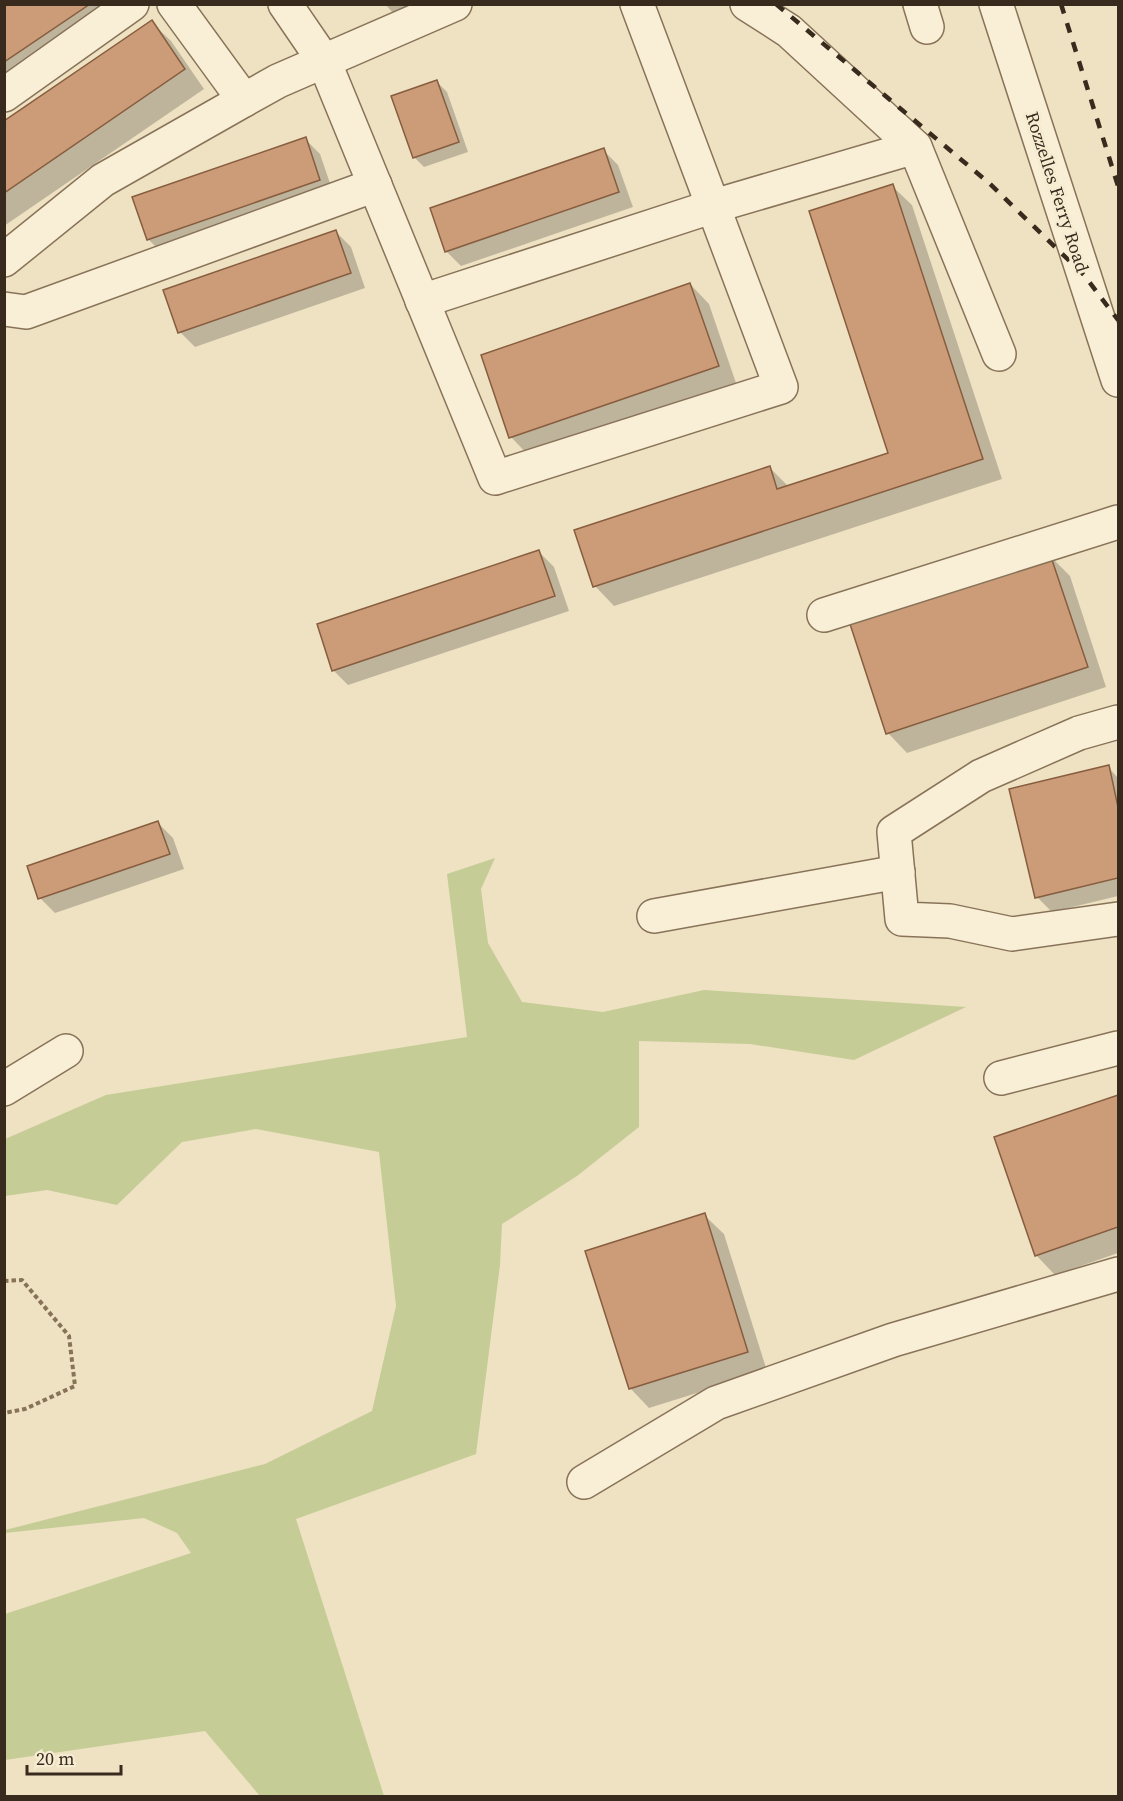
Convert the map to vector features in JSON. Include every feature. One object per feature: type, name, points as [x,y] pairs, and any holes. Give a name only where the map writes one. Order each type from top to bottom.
[{"type":"street","points":[[4,95],[132,4]]},
{"type":"street","points":[[174,4],[244,100]]},
{"type":"street","points":[[285,4],[324,62],[495,478],[781,387],[639,5]]},
{"type":"street","points":[[4,260],[103,180],[278,81],[455,4]]},
{"type":"street","points":[[747,4],[789,31],[915,147],[999,354]]},
{"type":"street","name":"Rozzelles Ferry Road","points":[[996,4],[1119,380]]},
{"type":"street","points":[[422,301],[714,206],[915,147]]},
{"type":"street","points":[[4,309],[26,312],[375,185]]},
{"type":"street","points":[[824,615],[1119,522]]},
{"type":"street","points":[[1119,722],[1079,734],[981,776],[894,832],[902,919],[950,921],[1012,934],[1119,919]]},
{"type":"street","points":[[654,916],[898,872]]},
{"type":"street","points":[[1001,1078],[1119,1048]]},
{"type":"street","points":[[4,1089],[66,1051]]},
{"type":"street","points":[[584,1482],[716,1403],[893,1340],[1119,1274]]},
{"type":"path","points":[[4,1281],[22,1280],[69,1336],[75,1386],[25,1409],[4,1413]]},
{"type":"green space","points":[[495,858],[481,889],[488,943],[522,1002],[603,1012],[704,990],[966,1007],[854,1060],[750,1044],[639,1041],[639,1127],[577,1176],[502,1224],[500,1265],[476,1454],[296,1519],[384,1796],[260,1796],[205,1731],[5,1760],[5,1614],[191,1553],[177,1533],[144,1518],[5,1533],[5,1530],[265,1464],[372,1411],[396,1306],[379,1152],[256,1129],[182,1142],[117,1205],[47,1190],[5,1196],[5,1139],[106,1095],[467,1037],[447,874]]},
{"type":"building","points":[[4,4],[90,4],[4,62]]},
{"type":"building","points":[[152,20],[185,69],[4,193],[4,121]]},
{"type":"building","points":[[437,80],[459,142],[413,158],[391,96]]},
{"type":"building","points":[[306,137],[320,180],[147,240],[132,197]]},
{"type":"building","points":[[604,148],[619,192],[445,252],[430,208]]},
{"type":"building","points":[[893,184],[983,459],[593,587],[574,530],[770,466],[777,489],[888,453],[809,211]]},
{"type":"building","points":[[336,230],[351,273],[178,333],[163,290]]},
{"type":"building","points":[[690,283],[719,366],[509,438],[481,355]]},
{"type":"building","points":[[539,550],[555,596],[332,671],[317,624]]},
{"type":"building","points":[[1050,554],[1088,667],[886,734],[849,621]]},
{"type":"building","points":[[1109,765],[1118,807],[1118,878],[1035,898],[1009,789]]},
{"type":"building","points":[[158,821],[170,854],[38,899],[27,866]]},
{"type":"building","points":[[1118,1095],[1118,1227],[1035,1256],[994,1137]]},
{"type":"building","points":[[705,1213],[748,1352],[629,1389],[585,1251]]},
{"type":"railway","points":[[776,4],[989,183],[1084,275],[1118,320]]},
{"type":"railway","points":[[1061,4],[1118,186]]}]
